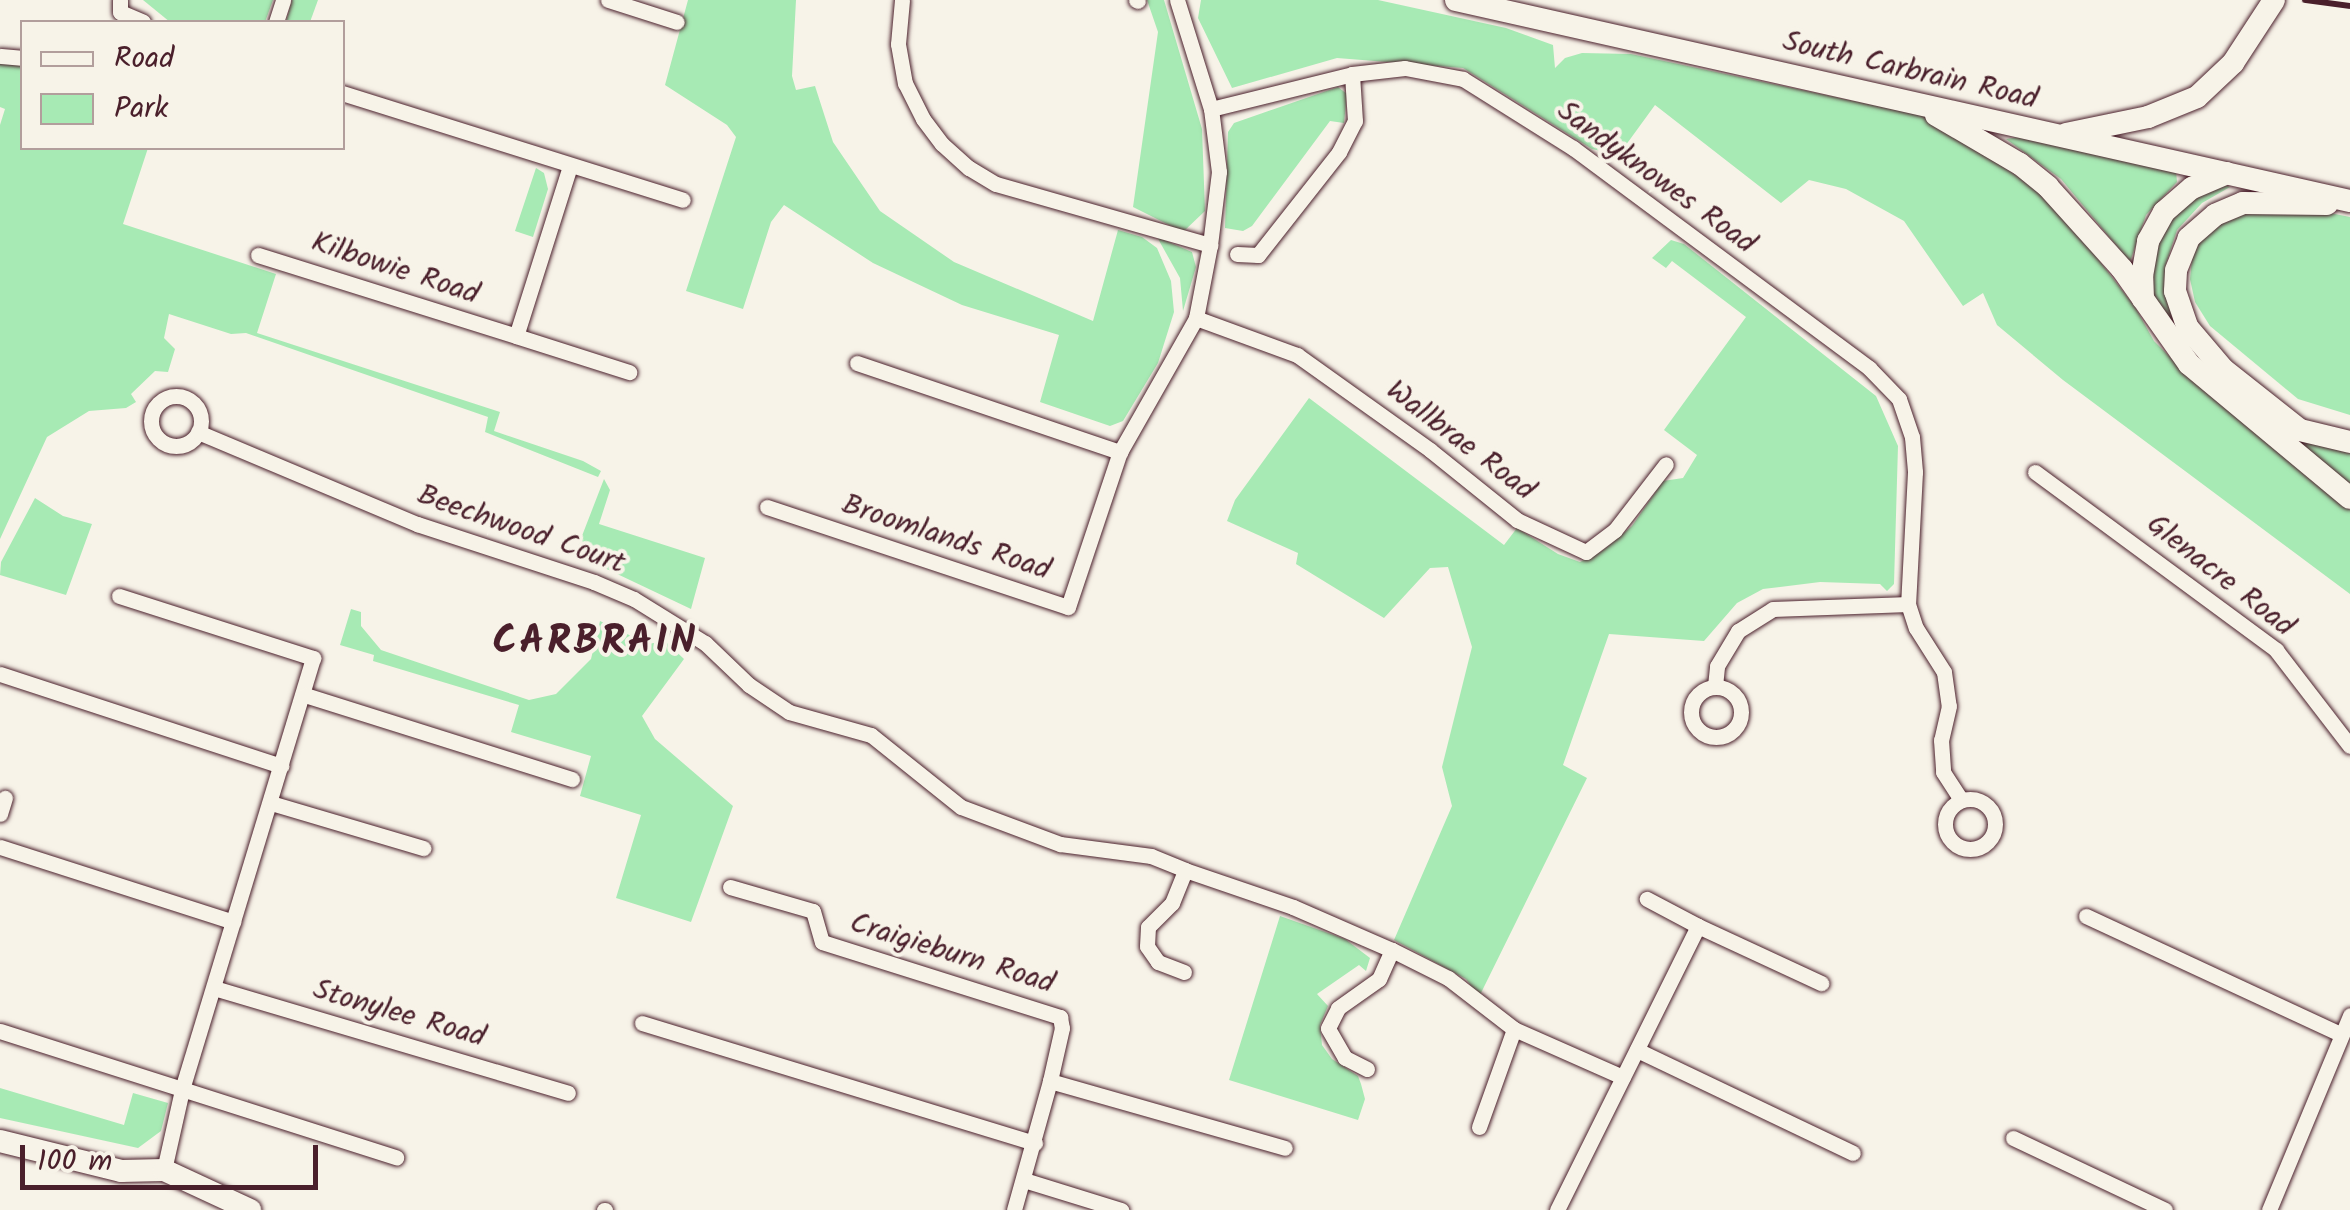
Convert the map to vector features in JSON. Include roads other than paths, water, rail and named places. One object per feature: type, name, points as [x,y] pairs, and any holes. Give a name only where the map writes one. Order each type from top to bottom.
[{"type":"main road","name":"South Carbrain Road","points":[[1456,0],[2350,202]]},
{"type":"main road","points":[[2058,136],[2148,117],[2182,105],[2212,86],[2274,0]]},
{"type":"main road","points":[[1912,101],[2020,164],[2048,187],[2094,234],[2189,364],[2350,498]]},
{"type":"main road","points":[[2144,300],[2142,276],[2148,241],[2164,212],[2192,188],[2226,173]]},
{"type":"main road","points":[[2350,202],[2260,202],[2230,207],[2189,238],[2176,272],[2175,290],[2188,328],[2223,369],[2300,430],[2350,442]]},
{"type":"main road","points":[[0,1141],[121,1170],[164,1170],[250,1210]]},
{"type":"street","points":[[608,0],[677,22]]},
{"type":"street","points":[[902,0],[898,44],[905,83],[922,120],[970,168],[996,184],[1210,245]]},
{"type":"street","name":"Broomlands Road","points":[[766,508],[1068,607],[1120,452],[1168,374],[1196,318],[1210,245],[1219,172],[1212,109],[1183,2]]},
{"type":"street","name":"Sandyknowes Road","points":[[1212,109],[1352,74],[1405,68],[1463,79],[1642,198],[1869,368],[1899,399],[1912,437],[1915,472],[1908,604]]},
{"type":"street","points":[[1237,254],[1258,254],[1338,152],[1356,121],[1352,74]]},
{"type":"street","points":[[345,94],[683,200]]},
{"type":"street","points":[[516,336],[570,166]]},
{"type":"street","name":"Kilbowie Road","points":[[258,255],[629,372]]},
{"type":"street","name":"Wallbrae Road","points":[[1196,318],[1297,355],[1430,450],[1517,520],[1586,552],[1615,530],[1666,464]]},
{"type":"street","points":[[857,363],[1120,452]]},
{"type":"street","name":"Beechwood Court","points":[[198,432],[417,524],[594,582],[634,599],[683,627],[748,685],[789,712],[871,735],[961,807],[1060,844],[1151,856],[1293,907],[1448,978],[1514,1029],[1623,1077]]},
{"type":"street","name":"Glenacre Road","points":[[2034,472],[2276,650],[2350,746]]},
{"type":"street","points":[[119,596],[306,654],[312,666],[182,1090],[164,1170]]},
{"type":"street","points":[[1715,686],[1718,666],[1738,631],[1773,608],[1908,604],[1916,628],[1944,672],[1948,706],[1941,740],[1942,772],[1961,800]]},
{"type":"street","points":[[0,674],[281,766]]},
{"type":"street","points":[[304,695],[572,779]]},
{"type":"street","points":[[271,803],[423,848]]},
{"type":"street","points":[[0,847],[233,922]]},
{"type":"street","points":[[1184,972],[1158,962],[1147,946],[1148,927],[1172,903],[1185,870]]},
{"type":"street","name":"Craigieburn Road","points":[[730,887],[812,911],[822,942],[1060,1017],[1062,1028],[1036,1142],[1014,1210]]},
{"type":"street","points":[[1647,899],[1821,983]]},
{"type":"street","points":[[2086,916],[2340,1034]]},
{"type":"street","points":[[1557,1210],[1698,926]]},
{"type":"street","points":[[1367,1068],[1345,1058],[1328,1028],[1338,1008],[1379,979],[1392,950]]},
{"type":"street","name":"Stonylee Road","points":[[214,988],[568,1093]]},
{"type":"street","points":[[2270,1210],[2350,1016]]},
{"type":"street","points":[[642,1023],[1036,1142]]},
{"type":"street","points":[[1479,1126],[1514,1029]]},
{"type":"street","points":[[0,1031],[396,1157]]},
{"type":"street","points":[[1636,1050],[1854,1152]]},
{"type":"street","points":[[1050,1081],[1285,1148]]},
{"type":"street","points":[[2013,1138],[2164,1210]]},
{"type":"street","points":[[1024,1180],[1121,1210]]},
{"type":"railway","points":[[2305,0],[2350,6]]},
{"type":"district","name":"CARBRAIN","points":[[595,642]]}]
